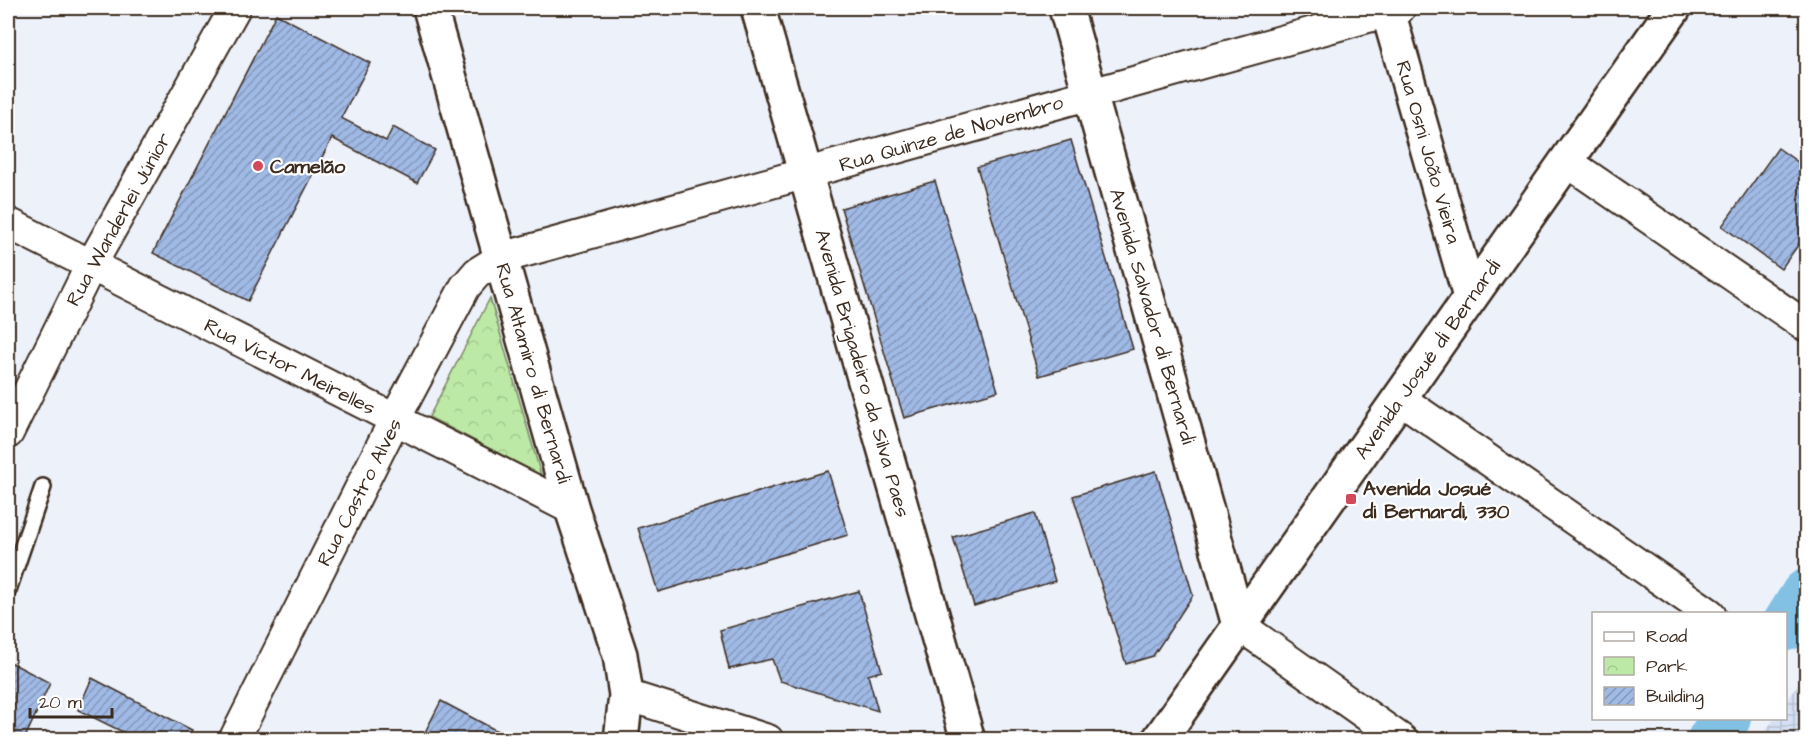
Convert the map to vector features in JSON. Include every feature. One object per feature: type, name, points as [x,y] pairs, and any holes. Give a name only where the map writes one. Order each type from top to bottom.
[{"type":"street","name":"Rua Wanderlei Júnior","points":[[8,433],[91,265],[236,8]]},
{"type":"street","name":"Rua Altamiro di Bernardi","points":[[430,8],[572,509],[620,655],[626,695],[621,740]]},
{"type":"street","name":"Avenida Brigadeiro da Silva Paes","points":[[758,8],[968,740]]},
{"type":"street","name":"Avenida Salvador di Bernardi","points":[[1066,8],[1239,625]]},
{"type":"street","name":"Avenida Josué di Bernardi","points":[[1159,740],[1674,8]]},
{"type":"street","name":"Rua Quinze de Novembro","points":[[501,258],[1392,9]]},
{"type":"street","name":"Rua Osni João Vieira","points":[[1392,9],[1470,297]]},
{"type":"street","points":[[1566,161],[1806,326]]},
{"type":"street","name":"Rua Victor Meirelles","points":[[8,223],[572,509]]},
{"type":"street","name":"Rua Castro Alves","points":[[234,740],[395,419],[465,287],[477,273],[501,258]]},
{"type":"street","points":[[1399,398],[1707,612]]},
{"type":"street","points":[[1239,625],[1402,740]]},
{"type":"street","points":[[626,695],[768,740]]},
{"type":"lane","points":[[8,590],[43,487]]},
{"type":"shaded area","points":[[1806,672],[1806,739],[1760,739],[1773,720],[1787,720],[1787,700]]},
{"type":"green space","points":[[490,298],[541,475],[429,417]]},
{"type":"building","name":"Camelão","points":[[276,14],[370,63],[341,118],[386,141],[393,127],[435,150],[417,183],[332,138],[248,301],[153,253]]},
{"type":"building","points":[[1071,140],[1133,349],[1039,376],[977,167]]},
{"type":"building","points":[[1778,148],[1806,168],[1806,234],[1781,269],[1722,226]]},
{"type":"building","points":[[935,181],[998,391],[904,418],[841,208]]},
{"type":"building","points":[[828,471],[848,535],[658,592],[638,528]]},
{"type":"building","points":[[1156,471],[1193,595],[1153,656],[1126,664],[1073,496]]},
{"type":"building","points":[[1035,513],[1055,581],[974,606],[953,537]]},
{"type":"building","points":[[859,591],[882,671],[868,675],[878,711],[780,681],[772,659],[729,669],[720,630]]},
{"type":"building","points":[[8,661],[50,683],[24,740],[8,740]]},
{"type":"building","points":[[92,678],[192,730],[186,740],[139,740],[78,710]]},
{"type":"building","points":[[441,701],[514,740],[421,740]]},
{"type":"waterway","points":[[1787,624],[1806,594]]},
{"type":"waterway","points":[[1712,740],[1725,720]]},
{"type":"place","name":"Camelão","points":[[258,166]]},
{"type":"place","name":"Avenida Josué di Bernardi, 330","points":[[1351,499]]}]
